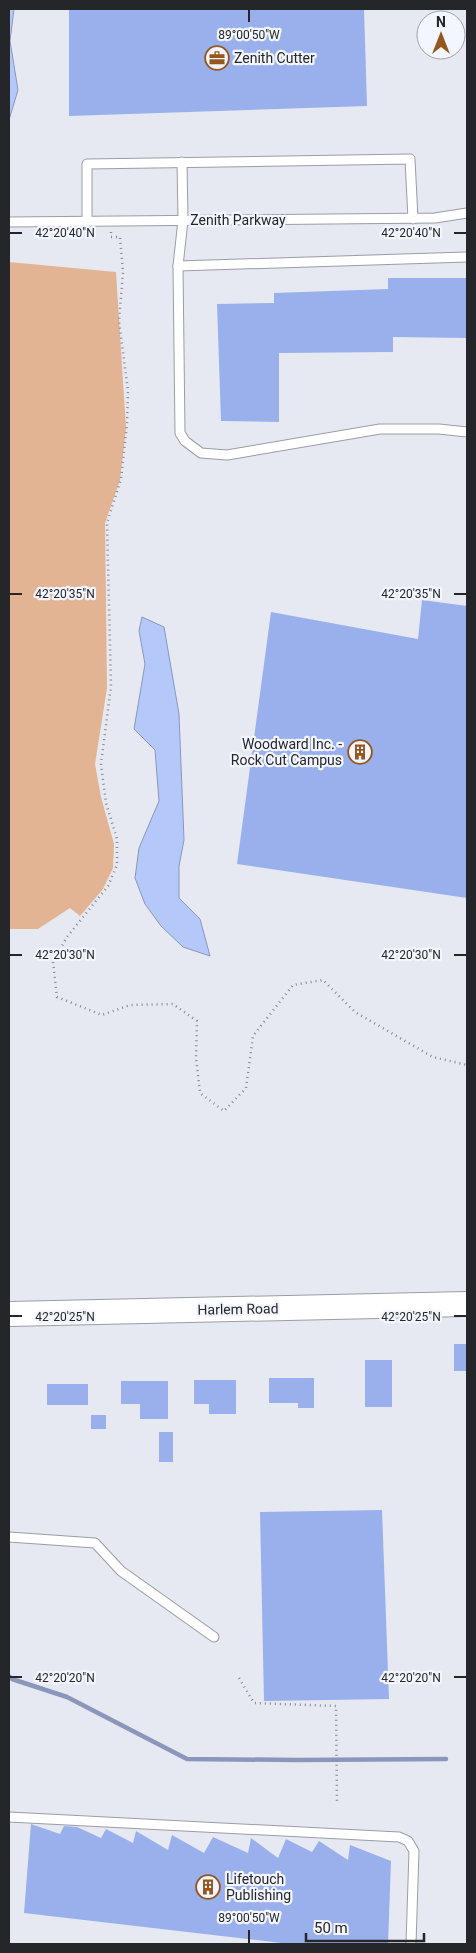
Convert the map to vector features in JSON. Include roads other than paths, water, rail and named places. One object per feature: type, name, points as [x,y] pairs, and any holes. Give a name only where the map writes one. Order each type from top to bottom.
[{"type":"main road","name":"Harlem Road","points":[[9,1314],[467,1304]]},
{"type":"lane","points":[[87,221],[87,164],[410,158],[414,219]]},
{"type":"lane","points":[[182,162],[183,220],[178,266],[180,434],[185,441],[201,453],[228,454],[380,429],[438,429],[467,432]]},
{"type":"lane","name":"Zenith Parkway","points":[[9,222],[414,219],[467,213]]},
{"type":"lane","points":[[178,266],[467,257]]},
{"type":"lane","points":[[9,1537],[94,1543],[121,1570],[214,1637]]},
{"type":"lane","points":[[9,1817],[399,1837],[408,1841],[414,1851],[411,1944]]},
{"type":"water","points":[[9,9],[14,9],[10,41],[18,90],[9,120]]},
{"type":"water","points":[[142,617],[164,627],[179,714],[184,840],[179,866],[179,898],[200,919],[210,956],[183,947],[161,926],[145,904],[135,878],[139,848],[159,801],[155,750],[134,729],[145,664],[139,631]]},
{"type":"waterway","points":[[9,1676],[12,1679],[67,1697],[187,1759],[446,1759]]},
{"type":"place","name":"Zenith Cutter","points":[[217,58]]},
{"type":"place","name":"Woodward Inc. - Rock Cut Campus","points":[[360,752]]},
{"type":"place","name":"Lifetouch Publishing","points":[[208,1887]]}]
